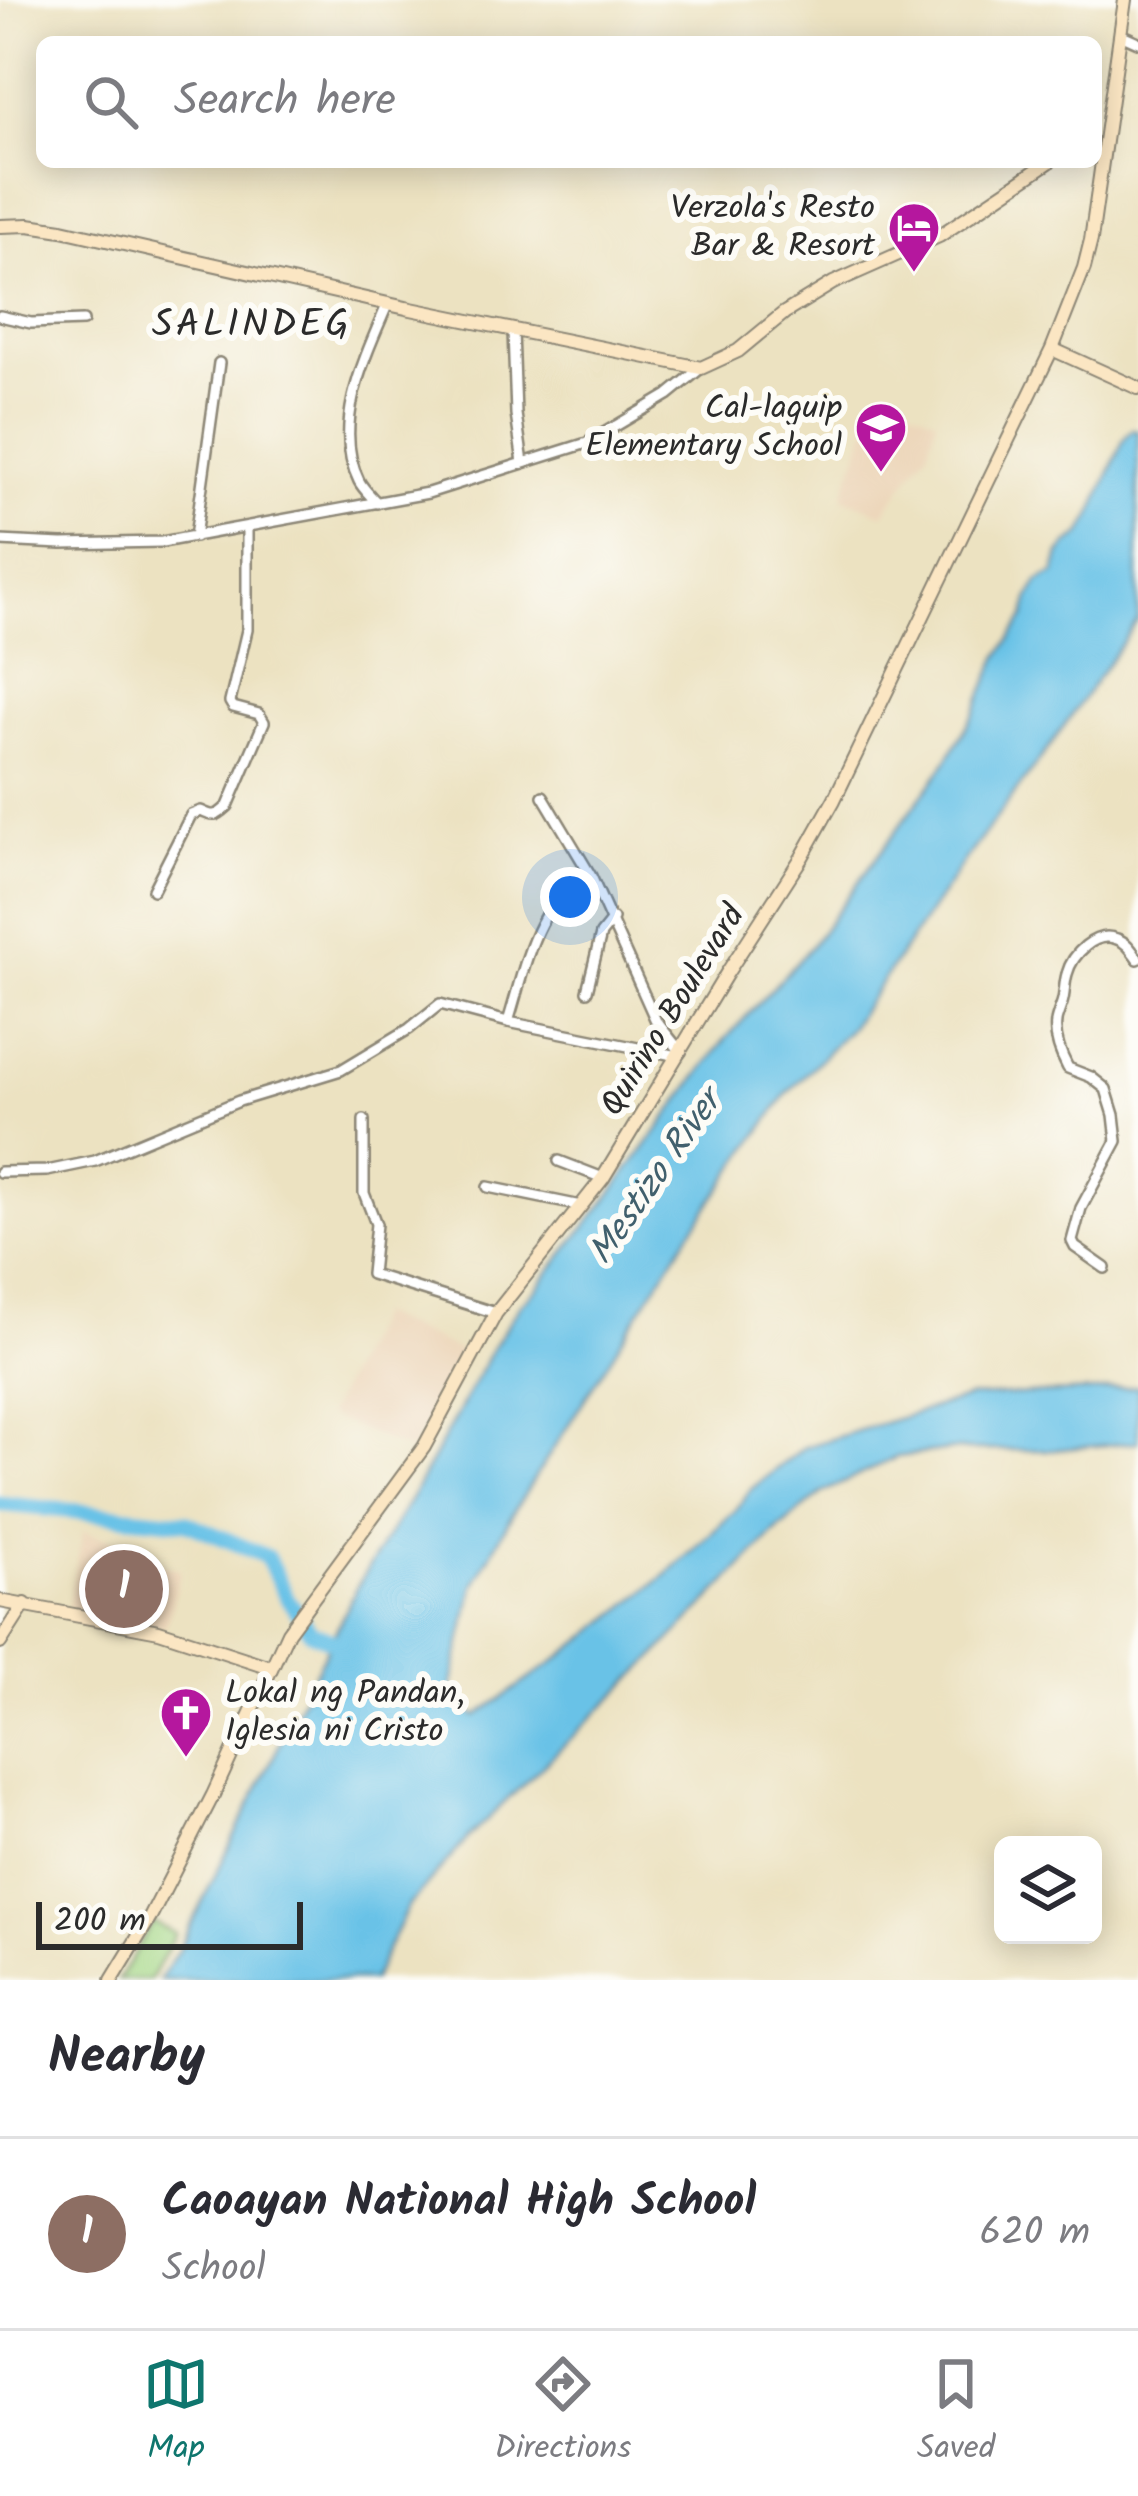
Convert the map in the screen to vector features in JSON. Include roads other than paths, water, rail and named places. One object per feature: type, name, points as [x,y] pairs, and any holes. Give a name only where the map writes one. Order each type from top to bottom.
[{"type":"street","name":"Quirino Boulevard","points":[[1102,120],[1125,0]]},
{"type":"street","points":[[1120,34],[1138,42]]},
{"type":"street","points":[[0,541],[149,543],[195,537],[428,493],[587,443],[668,395],[701,368],[738,351],[833,283],[956,225],[1039,168]]},
{"type":"street","name":"Quirino Boulevard","points":[[112,1980],[213,1795],[289,1633],[424,1448],[496,1313],[603,1178],[834,800],[1052,350],[1089,253],[1097,168]]},
{"type":"street","points":[[0,226],[62,230],[701,368]]},
{"type":"street","points":[[377,503],[358,479],[349,450],[350,411],[388,303]]},
{"type":"street","points":[[0,316],[31,323],[82,321]]},
{"type":"street","points":[[513,331],[523,463]]},
{"type":"street","points":[[1052,350],[1136,388]]},
{"type":"street","points":[[195,537],[219,363]]},
{"type":"street","points":[[153,890],[191,815],[201,811],[213,817],[228,806],[264,722],[259,714],[230,703],[247,630],[247,527]]},
{"type":"street","points":[[543,796],[592,876],[656,1021],[680,1054]]},
{"type":"street","points":[[508,1022],[545,914],[564,890],[592,876]]},
{"type":"street","points":[[587,992],[601,934],[613,919]]},
{"type":"street","points":[[1105,1268],[1072,1241],[1081,1208],[1117,1141],[1114,1114],[1106,1089],[1068,1068],[1056,1021],[1066,975],[1085,947],[1113,937],[1138,959]]},
{"type":"street","points":[[0,1172],[46,1171],[94,1161],[239,1101],[340,1070],[410,1029],[440,1004],[508,1022],[680,1054]]},
{"type":"street","points":[[364,1120],[364,1193],[376,1224],[370,1274],[496,1313]]},
{"type":"street","points":[[559,1161],[603,1178]]},
{"type":"street","points":[[488,1187],[581,1207]]},
{"type":"street","points":[[0,1601],[159,1631],[271,1667]]},
{"type":"street","points":[[0,1642],[25,1604]]},
{"type":"water","name":"Mestizo River","points":[[1132,430],[1138,430],[1138,620],[851,1027],[785,1096],[681,1246],[514,1511],[474,1585],[449,1698],[476,1716],[562,1656],[666,1575],[736,1510],[750,1490],[804,1447],[969,1397],[1138,1386],[1138,1442],[1053,1450],[950,1450],[897,1457],[822,1493],[774,1533],[657,1655],[469,1837],[409,1905],[372,1980],[159,1980],[179,1949],[359,1583],[495,1344],[723,1042],[811,946],[939,773],[974,714],[998,658],[1025,617],[1038,582],[1055,573],[1060,554],[1089,522]]},
{"type":"waterway","points":[[0,1504],[186,1522],[267,1557],[311,1632],[352,1649]]},
{"type":"place","name":"Verzola's Resto Bar & Resort","points":[[914,274]]},
{"type":"place","name":"Cal-laguip Elementary School","points":[[881,474]]},
{"type":"place","name":"Caoayan National High School","points":[[124,1589]]},
{"type":"place","name":"Lokal ng Pandan, Iglesia ni Cristo","points":[[186,1759]]},
{"type":"district","name":"SALINDEG","points":[[252,326]]}]
